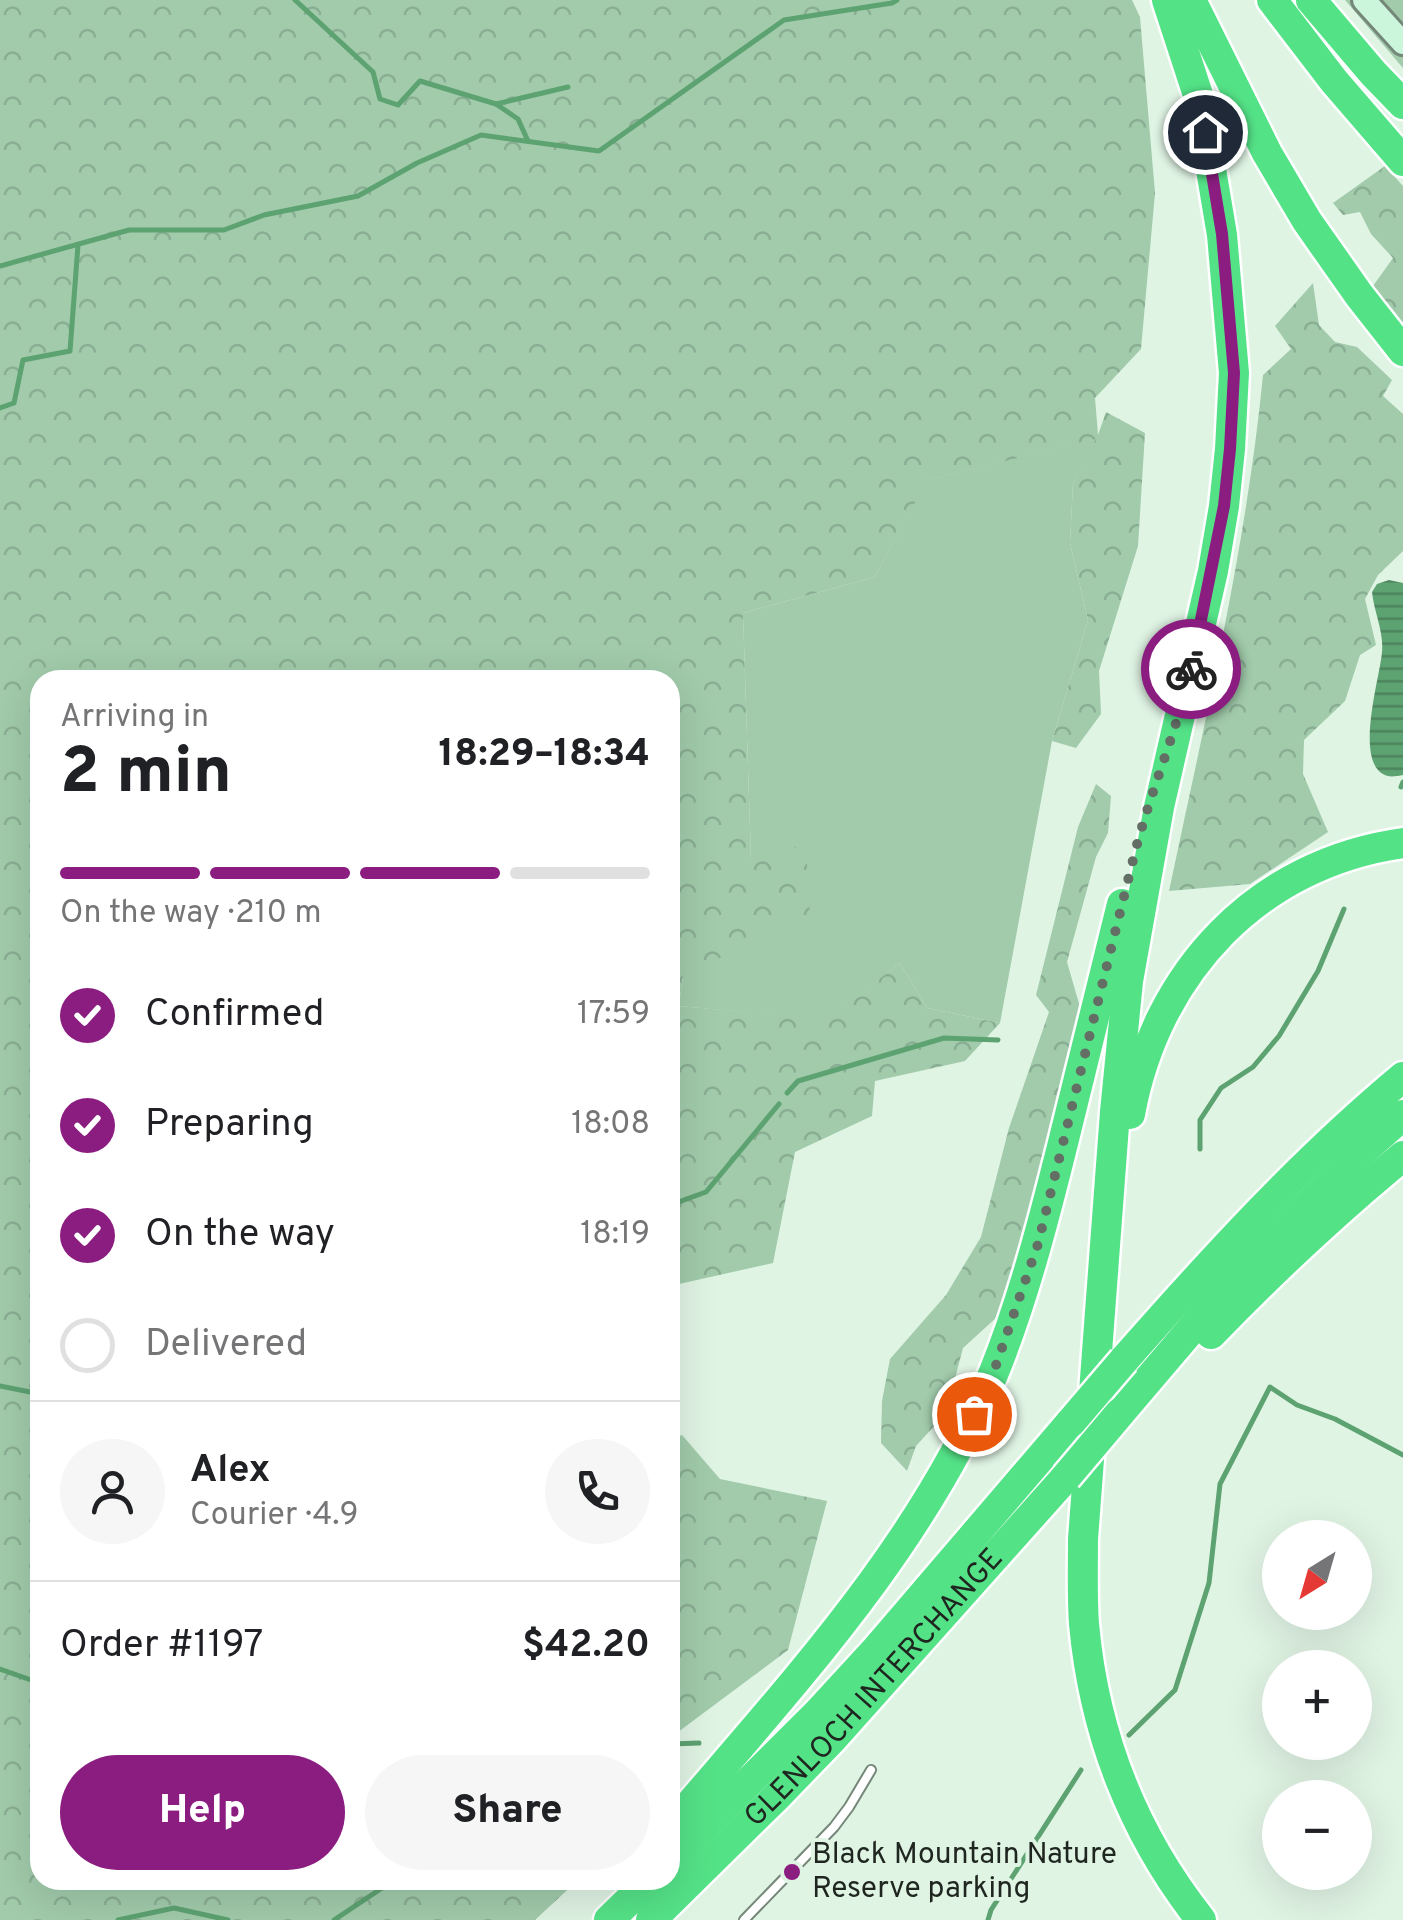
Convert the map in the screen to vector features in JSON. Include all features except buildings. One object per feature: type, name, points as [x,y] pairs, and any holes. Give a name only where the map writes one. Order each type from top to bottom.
[{"type":"highway","points":[[1167,0],[1200,98],[1222,234],[1234,373],[1230,449],[1212,571],[1152,842],[1128,981],[1082,1539],[1082,1584],[1089,1668],[1102,1729],[1122,1786],[1165,1870],[1201,1920]]},
{"type":"highway","points":[[1191,0],[1266,153],[1307,221],[1403,351]]},
{"type":"highway","points":[[1272,0],[1334,81],[1403,161]]},
{"type":"highway","points":[[1312,0],[1403,104]]},
{"type":"highway","points":[[680,1816],[886,1567],[931,1495],[994,1371],[1038,1244],[1136,848],[1182,707]]},
{"type":"highway","points":[[1106,1250],[1144,1058],[1173,995],[1199,957],[1243,912],[1298,876],[1352,854],[1403,843]]},
{"type":"highway","name":"GLENLOCH INTERCHANGE","points":[[680,1850],[875,1651],[1210,1262],[1314,1156],[1403,1077]]},
{"type":"highway","name":"GLENLOCH INTERCHANGE","points":[[650,1920],[833,1738],[1066,1477],[1240,1272],[1403,1115]]},
{"type":"highway","points":[[1120,1412],[1164,1382],[1282,1263],[1403,1156]]},
{"type":"highway","points":[[587,1920],[616,1890]]},
{"type":"highway","points":[[609,1920],[640,1890]]},
{"type":"street","points":[[1364,0],[1403,43]]},
{"type":"lane","points":[[744,1920],[841,1818],[871,1770]]},
{"type":"green space","points":[[0,0],[1132,0],[1140,17],[1155,193],[1141,349],[1095,398],[1098,435],[1106,412],[1145,433],[1138,546],[1099,671],[1101,714],[1076,748],[1052,741],[1088,620],[1070,543],[1073,483],[1096,439],[927,480],[875,577],[743,613],[751,859],[806,844],[810,916],[683,975],[680,998],[680,670],[30,670],[30,1890],[567,1890],[535,1920],[0,1920]]},
{"type":"green space","points":[[1345,0],[1403,0],[1403,68]]},
{"type":"green space","points":[[1385,166],[1403,186],[1403,323],[1373,286],[1393,258],[1371,234],[1360,212],[1343,215],[1333,203]]},
{"type":"green space","points":[[1313,283],[1319,325],[1335,342],[1357,347],[1392,380],[1383,396],[1403,414],[1403,551],[1378,575],[1365,599],[1376,645],[1360,655],[1345,701],[1304,740],[1303,774],[1328,832],[1250,884],[1169,891],[1235,570],[1263,375],[1291,349],[1275,326]]},
{"type":"green space","points":[[1098,438],[1073,483],[1070,543],[1088,620],[1052,741],[1000,1023],[927,1008],[900,963],[827,1020],[680,1006],[683,975],[751,860],[743,613],[875,577],[926,480]]},
{"type":"green space","points":[[1096,784],[1111,796],[1108,833],[1096,857],[1067,962],[1082,1014],[1058,1100],[1042,1182],[997,1317],[963,1348],[946,1413],[916,1446],[907,1471],[881,1443],[882,1401],[890,1359],[946,1295],[981,1237],[1009,1128],[1049,1012],[1036,995],[1078,827]]},
{"type":"green space","points":[[900,963],[927,1008],[1000,1023],[965,1061],[875,1081],[872,1116],[795,1152],[773,1263],[680,1284],[680,1006],[827,1019]]},
{"type":"green space","points":[[680,1436],[720,1479],[827,1501],[788,1650],[680,1731]]},
{"type":"shaded area","points":[[1389,580],[1403,583],[1403,775],[1393,776],[1377,769],[1370,740],[1382,644],[1372,592],[1377,584]]},
{"type":"waterway","points":[[295,0],[373,72],[380,99],[398,105],[420,81],[496,104],[518,119],[528,141]]},
{"type":"waterway","points":[[0,266],[129,230],[224,230],[264,215],[358,196],[417,163],[481,135],[599,151],[784,20],[897,0]]},
{"type":"waterway","points":[[496,104],[568,87]]},
{"type":"waterway","points":[[0,408],[14,403],[23,360],[70,351],[78,245]]},
{"type":"waterway","points":[[1401,787],[1403,782]]},
{"type":"waterway","points":[[1200,1149],[1200,1120],[1221,1088],[1253,1067],[1279,1036],[1318,971],[1344,909]]},
{"type":"waterway","points":[[787,1093],[798,1081],[944,1038],[998,1040]]},
{"type":"waterway","points":[[680,1201],[706,1192],[779,1104]]},
{"type":"waterway","points":[[0,1386],[30,1392]]},
{"type":"waterway","points":[[1129,1735],[1175,1690],[1209,1583],[1220,1484],[1270,1387],[1297,1405],[1335,1419],[1403,1455]]},
{"type":"waterway","points":[[0,1669],[30,1680]]},
{"type":"waterway","points":[[680,1744],[699,1743]]},
{"type":"waterway","points":[[988,1920],[1081,1770]]},
{"type":"waterway","points":[[334,1920],[379,1890]]},
{"type":"waterway","points":[[118,1920],[174,1908],[228,1920]]},
{"type":"way so far","points":[[974,1414],[994,1371],[1038,1244],[1136,848],[1191,669]]},
{"type":"place","name":"Black Mountain Nature Reserve parking","points":[[792,1872]]},
{"type":"route","points":[[1191,669],[1224,506],[1234,373],[1222,234],[1205,132]]}]
